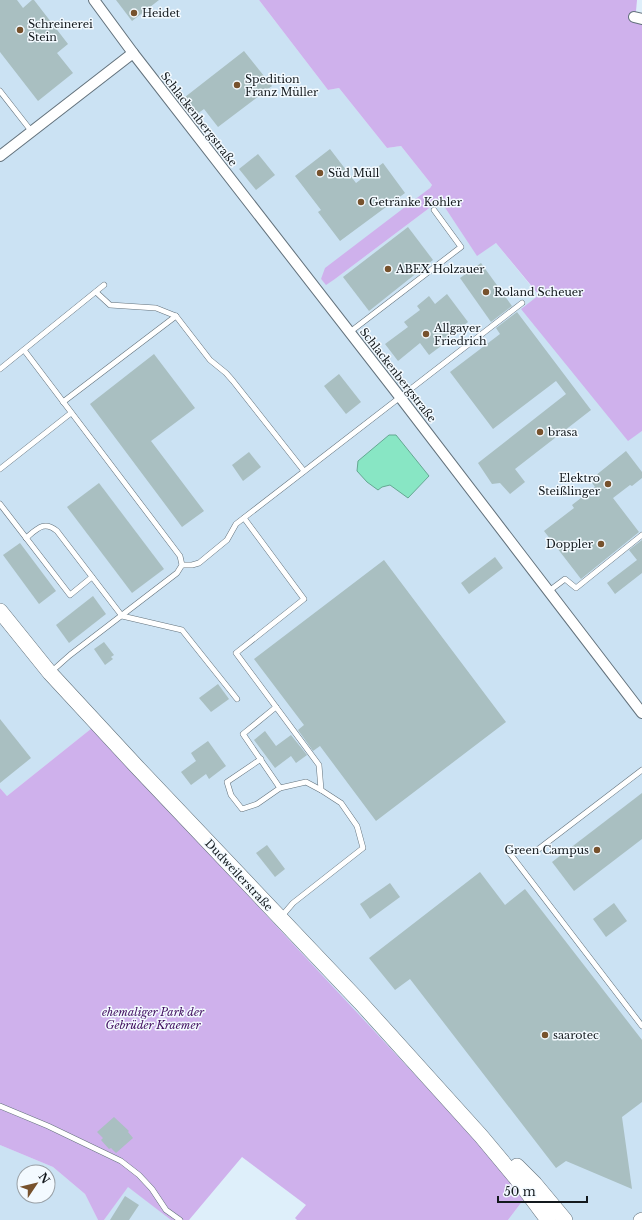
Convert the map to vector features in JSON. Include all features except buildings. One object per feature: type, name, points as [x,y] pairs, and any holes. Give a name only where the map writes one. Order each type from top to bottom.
[{"type":"main road","name":"Dudweilerstraße","points":[[0,611],[50,673],[360,1002],[481,1136],[548,1220]]},
{"type":"main road","name":"Dudweilerstraße","points":[[481,1136],[521,1170],[549,1200],[565,1220]]},
{"type":"main road","name":"Dudweilerstraße","points":[[515,1177],[528,1185],[545,1204],[556,1220]]},
{"type":"street","name":"Schlackenbergstraße","points":[[94,0],[133,53],[350,332],[642,713]]},
{"type":"street","points":[[0,156],[133,53]]},
{"type":"lane","points":[[0,92],[32,132]]},
{"type":"lane","points":[[350,332],[461,247],[434,210]]},
{"type":"lane","points":[[0,368],[104,285]]},
{"type":"lane","points":[[96,292],[110,305],[156,308],[176,316],[210,360],[233,380],[304,471]]},
{"type":"lane","points":[[182,566],[192,565],[199,562],[227,540],[236,524],[522,303]]},
{"type":"lane","points":[[63,402],[176,316]]},
{"type":"lane","points":[[24,350],[180,556],[182,566],[178,573],[70,655],[50,673]]},
{"type":"lane","points":[[0,469],[72,413]]},
{"type":"lane","points":[[0,504],[70,595],[92,577]]},
{"type":"lane","points":[[244,518],[304,599],[236,653],[319,765],[321,790]]},
{"type":"lane","points":[[26,538],[38,528],[51,526],[57,531],[122,616],[182,630],[187,634],[237,699]]},
{"type":"lane","points":[[549,592],[564,579],[576,588],[642,535]]},
{"type":"lane","points":[[276,707],[243,734],[280,788]]},
{"type":"lane","points":[[261,759],[228,782],[232,795],[242,809],[257,804],[280,788],[306,782],[341,803],[358,826],[363,848],[293,903],[280,917]]},
{"type":"lane","points":[[536,851],[642,770]]},
{"type":"lane","points":[[508,851],[642,1026]]},
{"type":"lane","points":[[0,1106],[48,1126],[121,1161],[139,1175],[152,1189],[166,1210],[180,1220]]},
{"type":"shaded area","points":[[0,0],[259,0],[328,90],[339,88],[387,148],[401,146],[432,185],[321,279],[326,284],[335,279],[440,200],[477,255],[496,243],[539,296],[522,308],[628,440],[642,431],[642,1220],[508,1220],[527,1195],[92,728],[7,796],[0,788]]},
{"type":"shaded area","points":[[389,435],[396,435],[429,476],[408,498],[390,485],[382,487],[378,490],[367,482],[357,471],[358,461]]},
{"type":"shaded area","points":[[0,1145],[46,1164],[16,1164],[16,1204],[56,1204],[56,1170],[85,1194],[98,1220],[0,1220]]},
{"type":"shaded area","points":[[128,1186],[171,1220],[104,1220]]},
{"type":"green space","points":[[259,0],[637,0],[635,22],[642,23],[642,431],[628,441],[521,309],[539,295],[496,243],[477,256],[440,200],[326,285],[321,279],[325,268],[432,185],[401,146],[387,148],[339,88],[328,90]]},
{"type":"green space","name":"ehemaliger Park der Gebrüder Kraemer","points":[[92,728],[527,1195],[508,1220],[297,1220],[295,1218],[306,1205],[242,1157],[189,1220],[171,1220],[128,1187],[104,1220],[98,1220],[85,1194],[56,1170],[56,1164],[46,1164],[0,1145],[0,788],[7,796]]},
{"type":"place","name":"Heidet","points":[[134,13]]},
{"type":"place","name":"Schreinerei Stein","points":[[20,30]]},
{"type":"place","name":"Spedition Franz Müller","points":[[237,85]]},
{"type":"place","name":"Süd Müll","points":[[320,173]]},
{"type":"place","name":"Getränke Kohler","points":[[361,202]]},
{"type":"place","name":"ABEX Holzauer","points":[[388,269]]},
{"type":"place","name":"Roland Scheuer","points":[[486,292]]},
{"type":"place","name":"Allgayer Friedrich","points":[[426,334]]},
{"type":"place","name":"brasa","points":[[540,432]]},
{"type":"place","name":"Elektro Steißlinger","points":[[608,484]]},
{"type":"place","name":"Doppler","points":[[601,544]]},
{"type":"place","name":"Green Campus","points":[[597,850]]},
{"type":"place","name":"saarotec","points":[[545,1035]]}]
